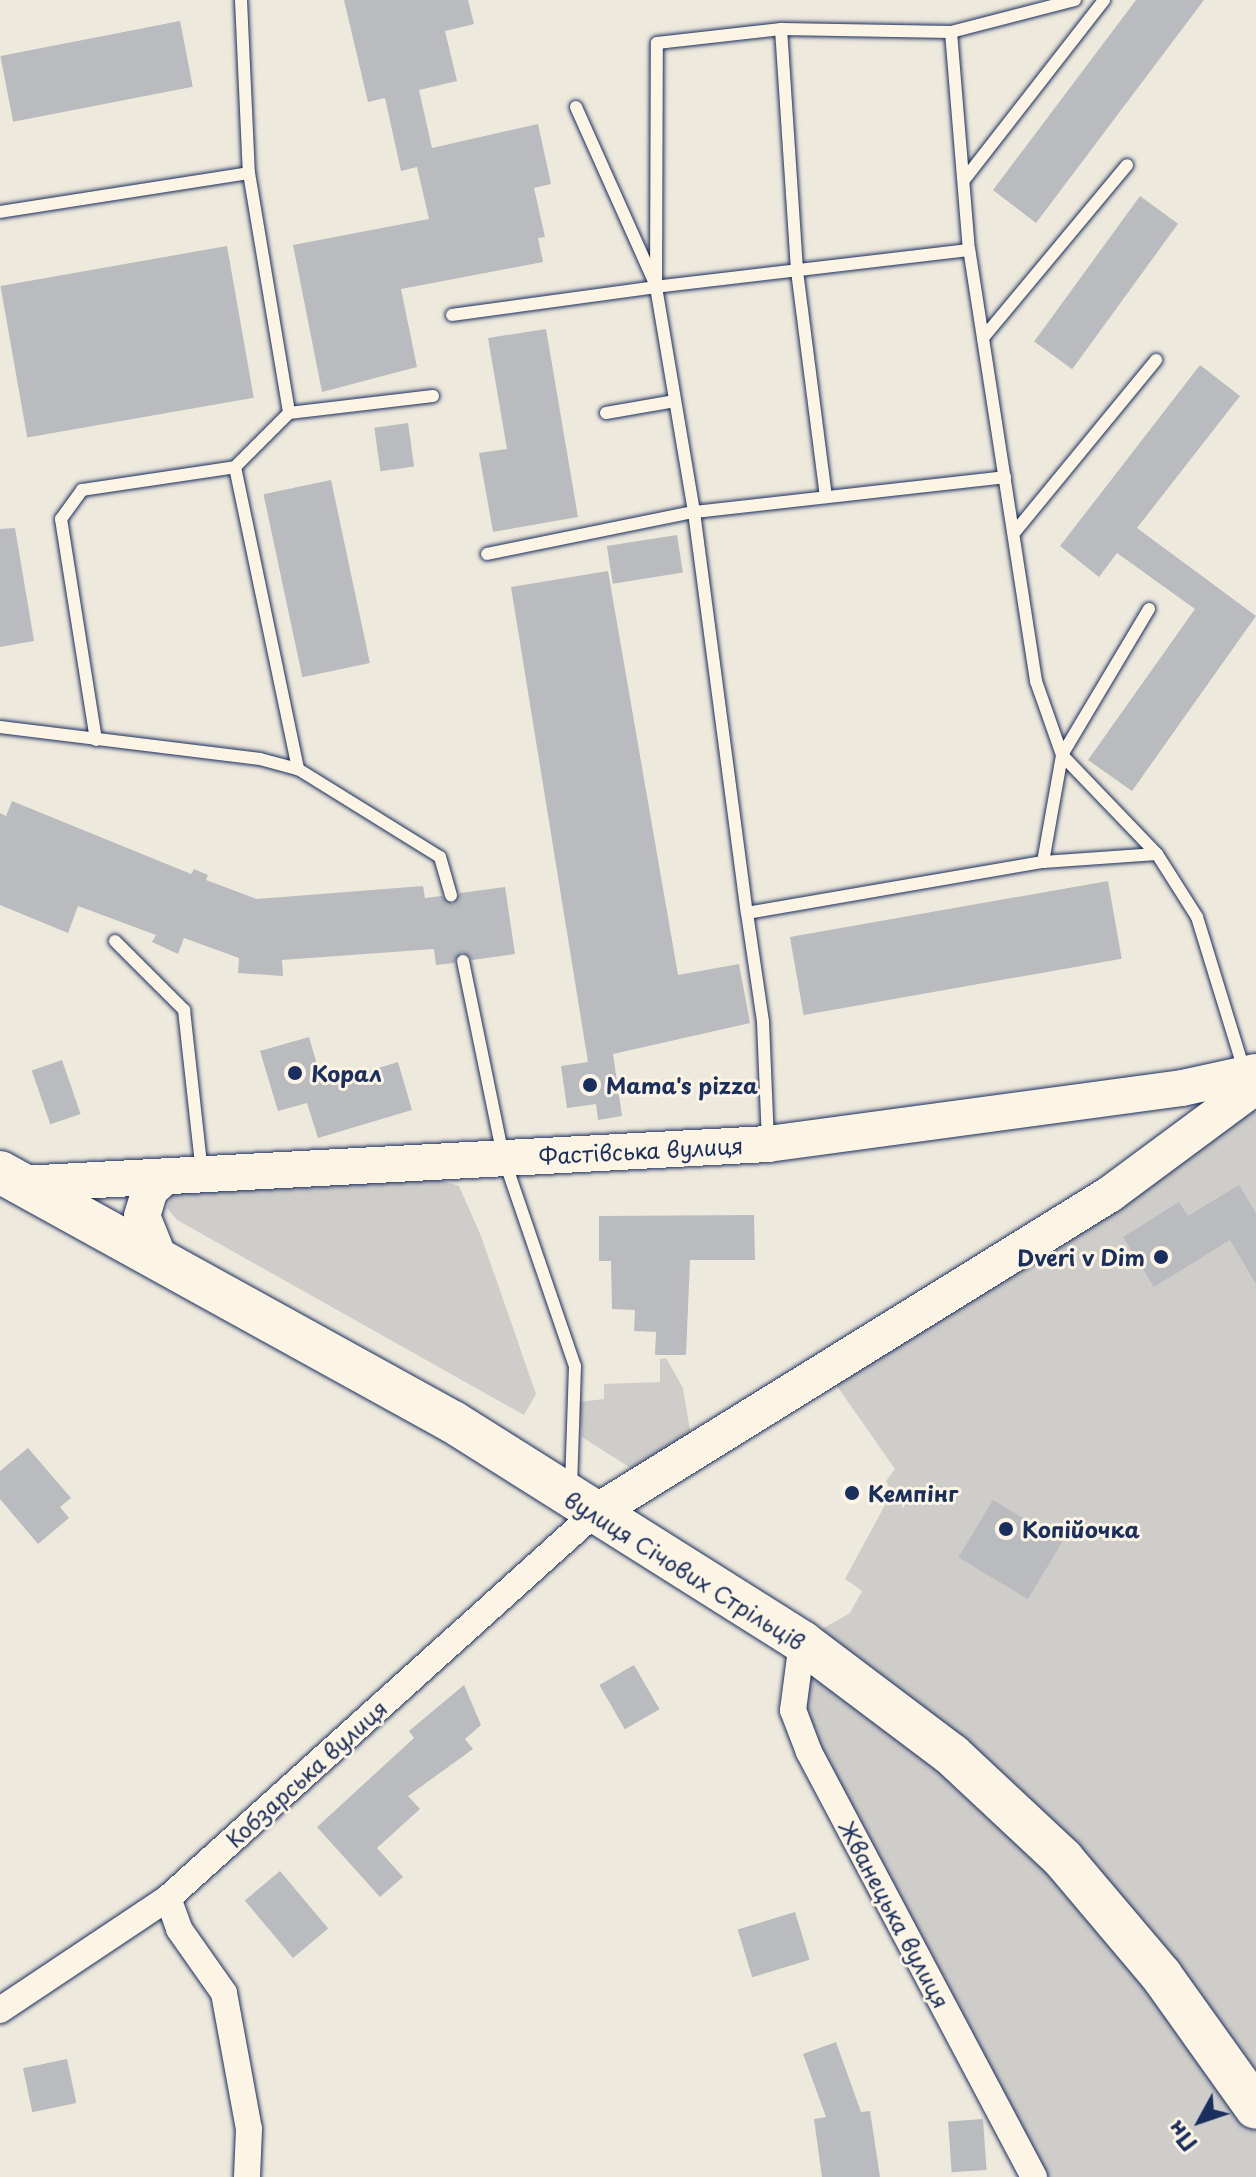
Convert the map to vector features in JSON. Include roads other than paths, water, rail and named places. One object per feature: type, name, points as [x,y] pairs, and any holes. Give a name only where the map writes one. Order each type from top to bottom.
[{"type":"main road","name":"Фастівська вулиця","points":[[11,1178],[161,1180],[503,1156],[768,1144],[1252,1078]]},
{"type":"main road","points":[[582,1505],[699,1449],[1110,1194],[1252,1078]]},
{"type":"main road","name":"вулиця Січових Стрільців","points":[[11,1178],[453,1422],[802,1642],[952,1755],[1063,1859],[1161,1975],[1256,2108]]},
{"type":"main road","points":[[159,1258],[142,1216],[144,1202],[161,1180]]},
{"type":"street","name":"Кобзарська вулиця","points":[[0,2010],[168,1898],[582,1505]]},
{"type":"street","name":"Жванецька вулиця","points":[[802,1642],[793,1710],[809,1752],[1034,2177]]},
{"type":"street","points":[[168,1898],[179,1929],[224,1993],[249,2129],[247,2177]]},
{"type":"lane","points":[[241,0],[249,173],[289,413]]},
{"type":"lane","points":[[768,1144],[763,1022],[694,512],[656,287],[657,43],[781,29],[951,32],[1075,0]]},
{"type":"lane","points":[[964,180],[1104,0]]},
{"type":"lane","points":[[781,29],[797,271],[826,497]]},
{"type":"lane","points":[[951,32],[969,250],[1036,681],[1062,755],[1157,854],[1197,917],[1252,1078]]},
{"type":"lane","points":[[576,107],[656,287]]},
{"type":"lane","points":[[983,338],[1127,165]]},
{"type":"lane","points":[[0,212],[249,173]]},
{"type":"lane","points":[[452,315],[969,250]]},
{"type":"lane","points":[[1014,533],[1156,360]]},
{"type":"lane","points":[[96,740],[61,519],[82,490],[235,467],[289,413],[433,396]]},
{"type":"lane","points":[[606,413],[675,401]]},
{"type":"lane","points":[[235,467],[298,769]]},
{"type":"lane","points":[[487,554],[694,512],[1005,477]]},
{"type":"lane","points":[[1043,862],[1062,755],[1149,609]]},
{"type":"lane","points":[[0,727],[260,759],[298,769],[440,857],[451,895]]},
{"type":"lane","points":[[747,913],[1043,862],[1157,854]]},
{"type":"lane","points":[[115,941],[184,1010],[202,1176]]},
{"type":"lane","points":[[463,961],[503,1156],[575,1366],[582,1505]]},
{"type":"place","name":"Корал","points":[[295,1073]]},
{"type":"place","name":"Mama's pizza","points":[[590,1085]]},
{"type":"place","name":"Dveri v Dim","points":[[1161,1257]]},
{"type":"place","name":"Кемпінг","points":[[852,1493]]},
{"type":"place","name":"Копійочка","points":[[1006,1529]]}]
